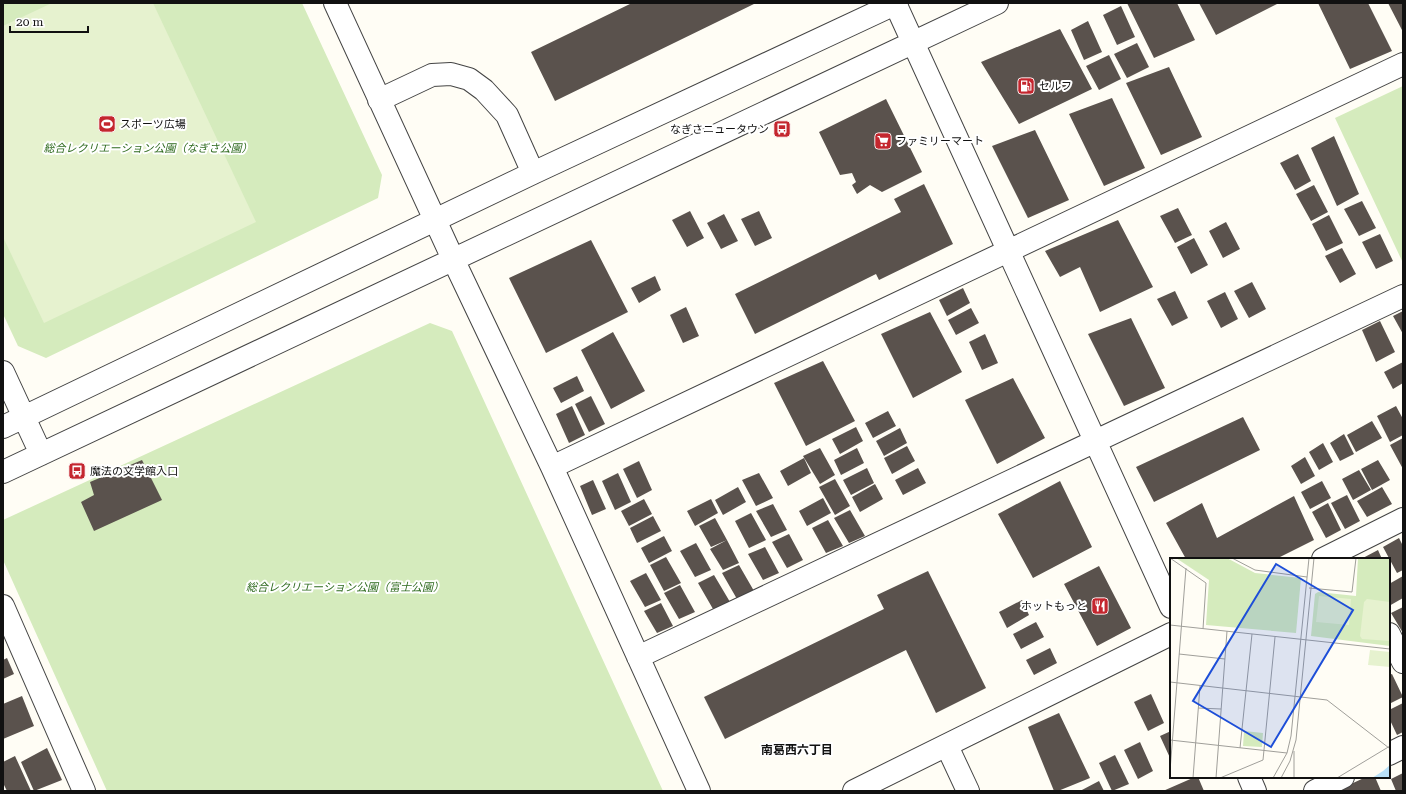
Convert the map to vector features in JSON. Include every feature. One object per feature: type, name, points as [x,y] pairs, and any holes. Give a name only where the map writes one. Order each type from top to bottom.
[{"type":"street","points":[[335,3],[452,259],[552,467],[699,791]]},
{"type":"street","points":[[3,427],[533,173],[896,3],[1170,605]]},
{"type":"street","points":[[3,472],[997,3]]},
{"type":"street","points":[[552,467],[1403,64]]},
{"type":"street","points":[[379,100],[432,75],[451,74],[468,79],[484,90],[507,115],[533,173]]},
{"type":"street","points":[[638,657],[1403,296]]},
{"type":"street","points":[[3,372],[41,454]]},
{"type":"street","points":[[1328,558],[1348,554],[1403,519]]},
{"type":"street","points":[[3,606],[84,791]]},
{"type":"street","points":[[854,791],[1170,634]]},
{"type":"street","points":[[1390,636],[1403,662]]},
{"type":"street","points":[[947,746],[968,791]]},
{"type":"street","points":[[1390,754],[1403,747]]},
{"type":"street","points":[[1249,778],[1255,791]]},
{"type":"street","points":[[1315,791],[1341,778]]},
{"type":"green space","name":"総合レクリエーション公園（なぎさ公園）","points":[[3,3],[302,3],[382,175],[378,198],[46,358],[18,346],[3,314]]},
{"type":"green space","name":"スポーツ広場","points":[[52,3],[153,3],[256,222],[44,323],[3,237],[3,26]]},
{"type":"green space","points":[[1403,86],[1403,263],[1335,118]]},
{"type":"green space","name":"総合レクリエーション公園（富士公園）","points":[[430,323],[452,331],[663,791],[107,791],[3,560],[3,520]]},
{"type":"building","points":[[632,3],[756,3],[555,101],[531,52]]},
{"type":"building","points":[[1127,3],[1177,3],[1195,40],[1154,58]]},
{"type":"building","points":[[1199,3],[1279,3],[1216,35]]},
{"type":"building","points":[[1318,3],[1368,3],[1392,51],[1350,69]]},
{"type":"building","points":[[1388,3],[1403,3],[1403,32]]},
{"type":"building","points":[[1121,6],[1135,37],[1117,45],[1103,15]]},
{"type":"building","points":[[1088,21],[1102,52],[1084,60],[1071,30]]},
{"type":"building","points":[[1060,29],[1092,89],[1019,124],[981,62]]},
{"type":"building","points":[[1137,43],[1149,67],[1127,78],[1114,54]]},
{"type":"building","points":[[1109,55],[1121,79],[1099,90],[1086,66]]},
{"type":"building","points":[[1169,67],[1202,137],[1161,155],[1126,83]]},
{"type":"building","points":[[1112,98],[1145,168],[1104,186],[1069,114]]},
{"type":"building","points":[[886,99],[922,172],[882,192],[870,185],[857,194],[852,185],[856,182],[852,173],[840,175],[819,132]]},
{"type":"building","points":[[1035,130],[1069,200],[1028,218],[992,146]]},
{"type":"building","points":[[1334,136],[1359,194],[1337,206],[1311,148]]},
{"type":"building","points":[[1298,154],[1311,181],[1295,190],[1280,163]]},
{"type":"building","points":[[924,184],[953,244],[879,280],[876,274],[755,334],[735,294],[901,212],[894,199]]},
{"type":"building","points":[[1314,185],[1328,212],[1311,221],[1296,194]]},
{"type":"building","points":[[1362,201],[1376,228],[1359,236],[1344,209]]},
{"type":"building","points":[[1178,208],[1192,235],[1175,243],[1160,216]]},
{"type":"building","points":[[690,211],[704,238],[687,247],[672,220]]},
{"type":"building","points":[[759,211],[772,238],[755,246],[741,219]]},
{"type":"building","points":[[724,214],[738,241],[721,249],[707,223]]},
{"type":"building","points":[[1329,215],[1343,243],[1326,251],[1312,224]]},
{"type":"building","points":[[1118,220],[1153,287],[1100,312],[1080,267],[1060,277],[1045,251]]},
{"type":"building","points":[[1226,222],[1240,249],[1223,258],[1209,231]]},
{"type":"building","points":[[1380,234],[1393,261],[1376,269],[1362,242]]},
{"type":"building","points":[[1194,238],[1208,265],[1191,274],[1177,247]]},
{"type":"building","points":[[591,240],[628,312],[546,353],[509,278]]},
{"type":"building","points":[[1342,248],[1356,274],[1340,283],[1325,256]]},
{"type":"building","points":[[655,276],[661,290],[639,303],[631,288]]},
{"type":"building","points":[[1252,282],[1266,309],[1249,318],[1234,291]]},
{"type":"building","points":[[963,288],[970,303],[947,316],[939,300]]},
{"type":"building","points":[[1175,291],[1188,318],[1172,326],[1157,299]]},
{"type":"building","points":[[1225,292],[1238,319],[1221,328],[1207,301]]},
{"type":"building","points":[[686,307],[699,336],[683,343],[670,315]]},
{"type":"building","points":[[971,308],[979,323],[956,335],[948,320]]},
{"type":"building","points":[[1403,311],[1403,334],[1393,316]]},
{"type":"building","points":[[930,312],[962,372],[913,398],[881,334]]},
{"type":"building","points":[[1131,318],[1165,388],[1124,406],[1088,334]]},
{"type":"building","points":[[1380,321],[1395,352],[1376,362],[1362,330]]},
{"type":"building","points":[[613,332],[645,391],[611,409],[581,350]]},
{"type":"building","points":[[985,334],[998,363],[982,370],[969,342]]},
{"type":"building","points":[[823,361],[855,421],[806,446],[774,383]]},
{"type":"building","points":[[1403,362],[1403,383],[1393,389],[1384,372]]},
{"type":"building","points":[[577,376],[584,391],[561,403],[553,388]]},
{"type":"building","points":[[1013,378],[1045,438],[997,464],[965,400]]},
{"type":"building","points":[[591,396],[605,424],[589,432],[575,404]]},
{"type":"building","points":[[572,406],[585,435],[569,443],[556,414]]},
{"type":"building","points":[[1396,406],[1403,419],[1403,435],[1390,442],[1377,416]]},
{"type":"building","points":[[888,411],[896,426],[873,438],[865,423]]},
{"type":"building","points":[[1243,417],[1260,450],[1154,502],[1136,467]]},
{"type":"building","points":[[1372,421],[1382,438],[1356,452],[1347,435]]},
{"type":"building","points":[[856,427],[863,441],[840,454],[832,439]]},
{"type":"building","points":[[900,428],[907,443],[884,456],[876,441]]},
{"type":"building","points":[[1344,434],[1354,454],[1340,461],[1330,443]]},
{"type":"building","points":[[1403,438],[1403,469],[1390,445]]},
{"type":"building","points":[[1323,443],[1333,462],[1319,470],[1309,452]]},
{"type":"building","points":[[907,446],[915,461],[892,474],[884,458]]},
{"type":"building","points":[[820,448],[835,475],[820,484],[803,456]]},
{"type":"building","points":[[857,448],[864,463],[841,475],[834,460]]},
{"type":"building","points":[[1305,457],[1315,476],[1301,484],[1291,466]]},
{"type":"building","points":[[804,458],[811,473],[788,486],[780,471]]},
{"type":"building","points":[[142,460],[162,500],[94,531],[81,502],[94,495],[90,482]]},
{"type":"building","points":[[1378,460],[1390,480],[1372,490],[1361,469]]},
{"type":"building","points":[[639,461],[652,490],[637,498],[623,469]]},
{"type":"building","points":[[867,468],[874,483],[851,495],[843,480]]},
{"type":"building","points":[[918,468],[926,483],[903,495],[895,480]]},
{"type":"building","points":[[1359,470],[1371,490],[1353,500],[1342,479]]},
{"type":"building","points":[[618,473],[631,502],[615,510],[602,481]]},
{"type":"building","points":[[759,473],[773,498],[756,506],[742,480]]},
{"type":"building","points":[[835,479],[850,506],[835,515],[819,487]]},
{"type":"building","points":[[593,480],[606,509],[592,515],[580,486]]},
{"type":"building","points":[[1060,481],[1092,547],[1033,578],[998,514]]},
{"type":"building","points":[[1322,481],[1331,498],[1310,509],[1301,492]]},
{"type":"building","points":[[875,484],[883,499],[860,512],[852,497]]},
{"type":"building","points":[[738,487],[746,502],[723,515],[715,500]]},
{"type":"building","points":[[1382,487],[1392,504],[1367,517],[1357,501]]},
{"type":"building","points":[[1347,495],[1360,521],[1345,529],[1331,503]]},
{"type":"building","points":[[1294,496],[1314,540],[1278,558],[1185,558],[1166,523],[1202,503],[1217,538]]},
{"type":"building","points":[[823,498],[831,513],[807,526],[799,511]]},
{"type":"building","points":[[644,499],[652,514],[629,526],[621,511]]},
{"type":"building","points":[[711,499],[718,513],[695,526],[687,511]]},
{"type":"building","points":[[1328,503],[1341,530],[1326,538],[1312,512]]},
{"type":"building","points":[[773,504],[787,530],[771,537],[756,511]]},
{"type":"building","points":[[850,510],[865,536],[849,543],[834,518]]},
{"type":"building","points":[[751,513],[766,540],[749,548],[735,521]]},
{"type":"building","points":[[653,516],[661,531],[637,543],[630,528]]},
{"type":"building","points":[[715,518],[727,540],[711,547],[699,526]]},
{"type":"building","points":[[828,520],[843,546],[826,553],[812,528]]},
{"type":"building","points":[[789,534],[803,560],[787,568],[772,542]]},
{"type":"building","points":[[664,536],[672,551],[649,563],[641,548]]},
{"type":"building","points":[[1399,538],[1403,546],[1403,570],[1397,573],[1383,547]]},
{"type":"building","points":[[727,540],[739,563],[723,570],[710,549]]},
{"type":"building","points":[[696,543],[711,570],[695,577],[680,551]]},
{"type":"building","points":[[765,547],[779,573],[763,580],[748,554]]},
{"type":"building","points":[[1378,550],[1382,558],[1363,558]]},
{"type":"building","points":[[666,557],[681,583],[664,591],[650,565]]},
{"type":"building","points":[[739,565],[754,591],[737,599],[722,573]]},
{"type":"building","points":[[1099,566],[1131,628],[1097,646],[1064,584]]},
{"type":"building","points":[[928,571],[986,688],[936,713],[906,650],[725,739],[704,697],[884,609],[877,595]]},
{"type":"building","points":[[646,573],[661,600],[645,607],[630,581]]},
{"type":"building","points":[[714,575],[730,602],[713,609],[698,583]]},
{"type":"building","points":[[1403,576],[1403,598],[1390,605],[1390,583]]},
{"type":"building","points":[[680,585],[695,612],[679,619],[664,593]]},
{"type":"building","points":[[1022,600],[1029,615],[1007,628],[999,612]]},
{"type":"building","points":[[661,603],[673,626],[657,633],[644,611]]},
{"type":"building","points":[[1403,607],[1403,633],[1391,613]]},
{"type":"building","points":[[1036,622],[1044,637],[1021,649],[1013,634]]},
{"type":"building","points":[[1050,648],[1057,663],[1034,675],[1026,660]]},
{"type":"building","points":[[7,658],[14,674],[3,679],[3,660]]},
{"type":"building","points":[[1392,674],[1403,697],[1390,704],[1390,675]]},
{"type":"building","points":[[1151,694],[1164,723],[1148,731],[1134,702]]},
{"type":"building","points":[[22,696],[34,726],[3,739],[3,704]]},
{"type":"building","points":[[1403,703],[1403,732],[1397,735],[1390,720],[1390,710]]},
{"type":"building","points":[[1059,713],[1090,778],[1058,791],[1054,791],[1028,727]]},
{"type":"building","points":[[1170,731],[1170,758],[1160,736]]},
{"type":"building","points":[[1140,742],[1153,771],[1138,779],[1124,750]]},
{"type":"building","points":[[47,748],[62,780],[34,791],[21,762]]},
{"type":"building","points":[[1115,755],[1129,784],[1112,791],[1099,763]]},
{"type":"building","points":[[15,756],[31,791],[7,791],[3,783],[3,762]]},
{"type":"building","points":[[1403,773],[1403,791],[1396,791],[1391,779]]},
{"type":"building","points":[[1193,778],[1198,778],[1204,791],[1163,791]]},
{"type":"building","points":[[1364,778],[1375,778],[1381,791],[1336,791]]},
{"type":"building","points":[[1099,781],[1104,791],[1080,791]]},
{"type":"place","name":"セルフ","points":[[1026,86]]},
{"type":"place","name":"スポーツ広場","points":[[107,124]]},
{"type":"place","name":"なぎさニュータウン","points":[[782,129]]},
{"type":"place","name":"ファミリーマート","points":[[883,141]]},
{"type":"place","name":"魔法の文学館入口","points":[[77,471]]},
{"type":"place","name":"ホットもっと","points":[[1100,606]]},
{"type":"district","name":"南葛西六丁目","points":[[797,750]]}]
